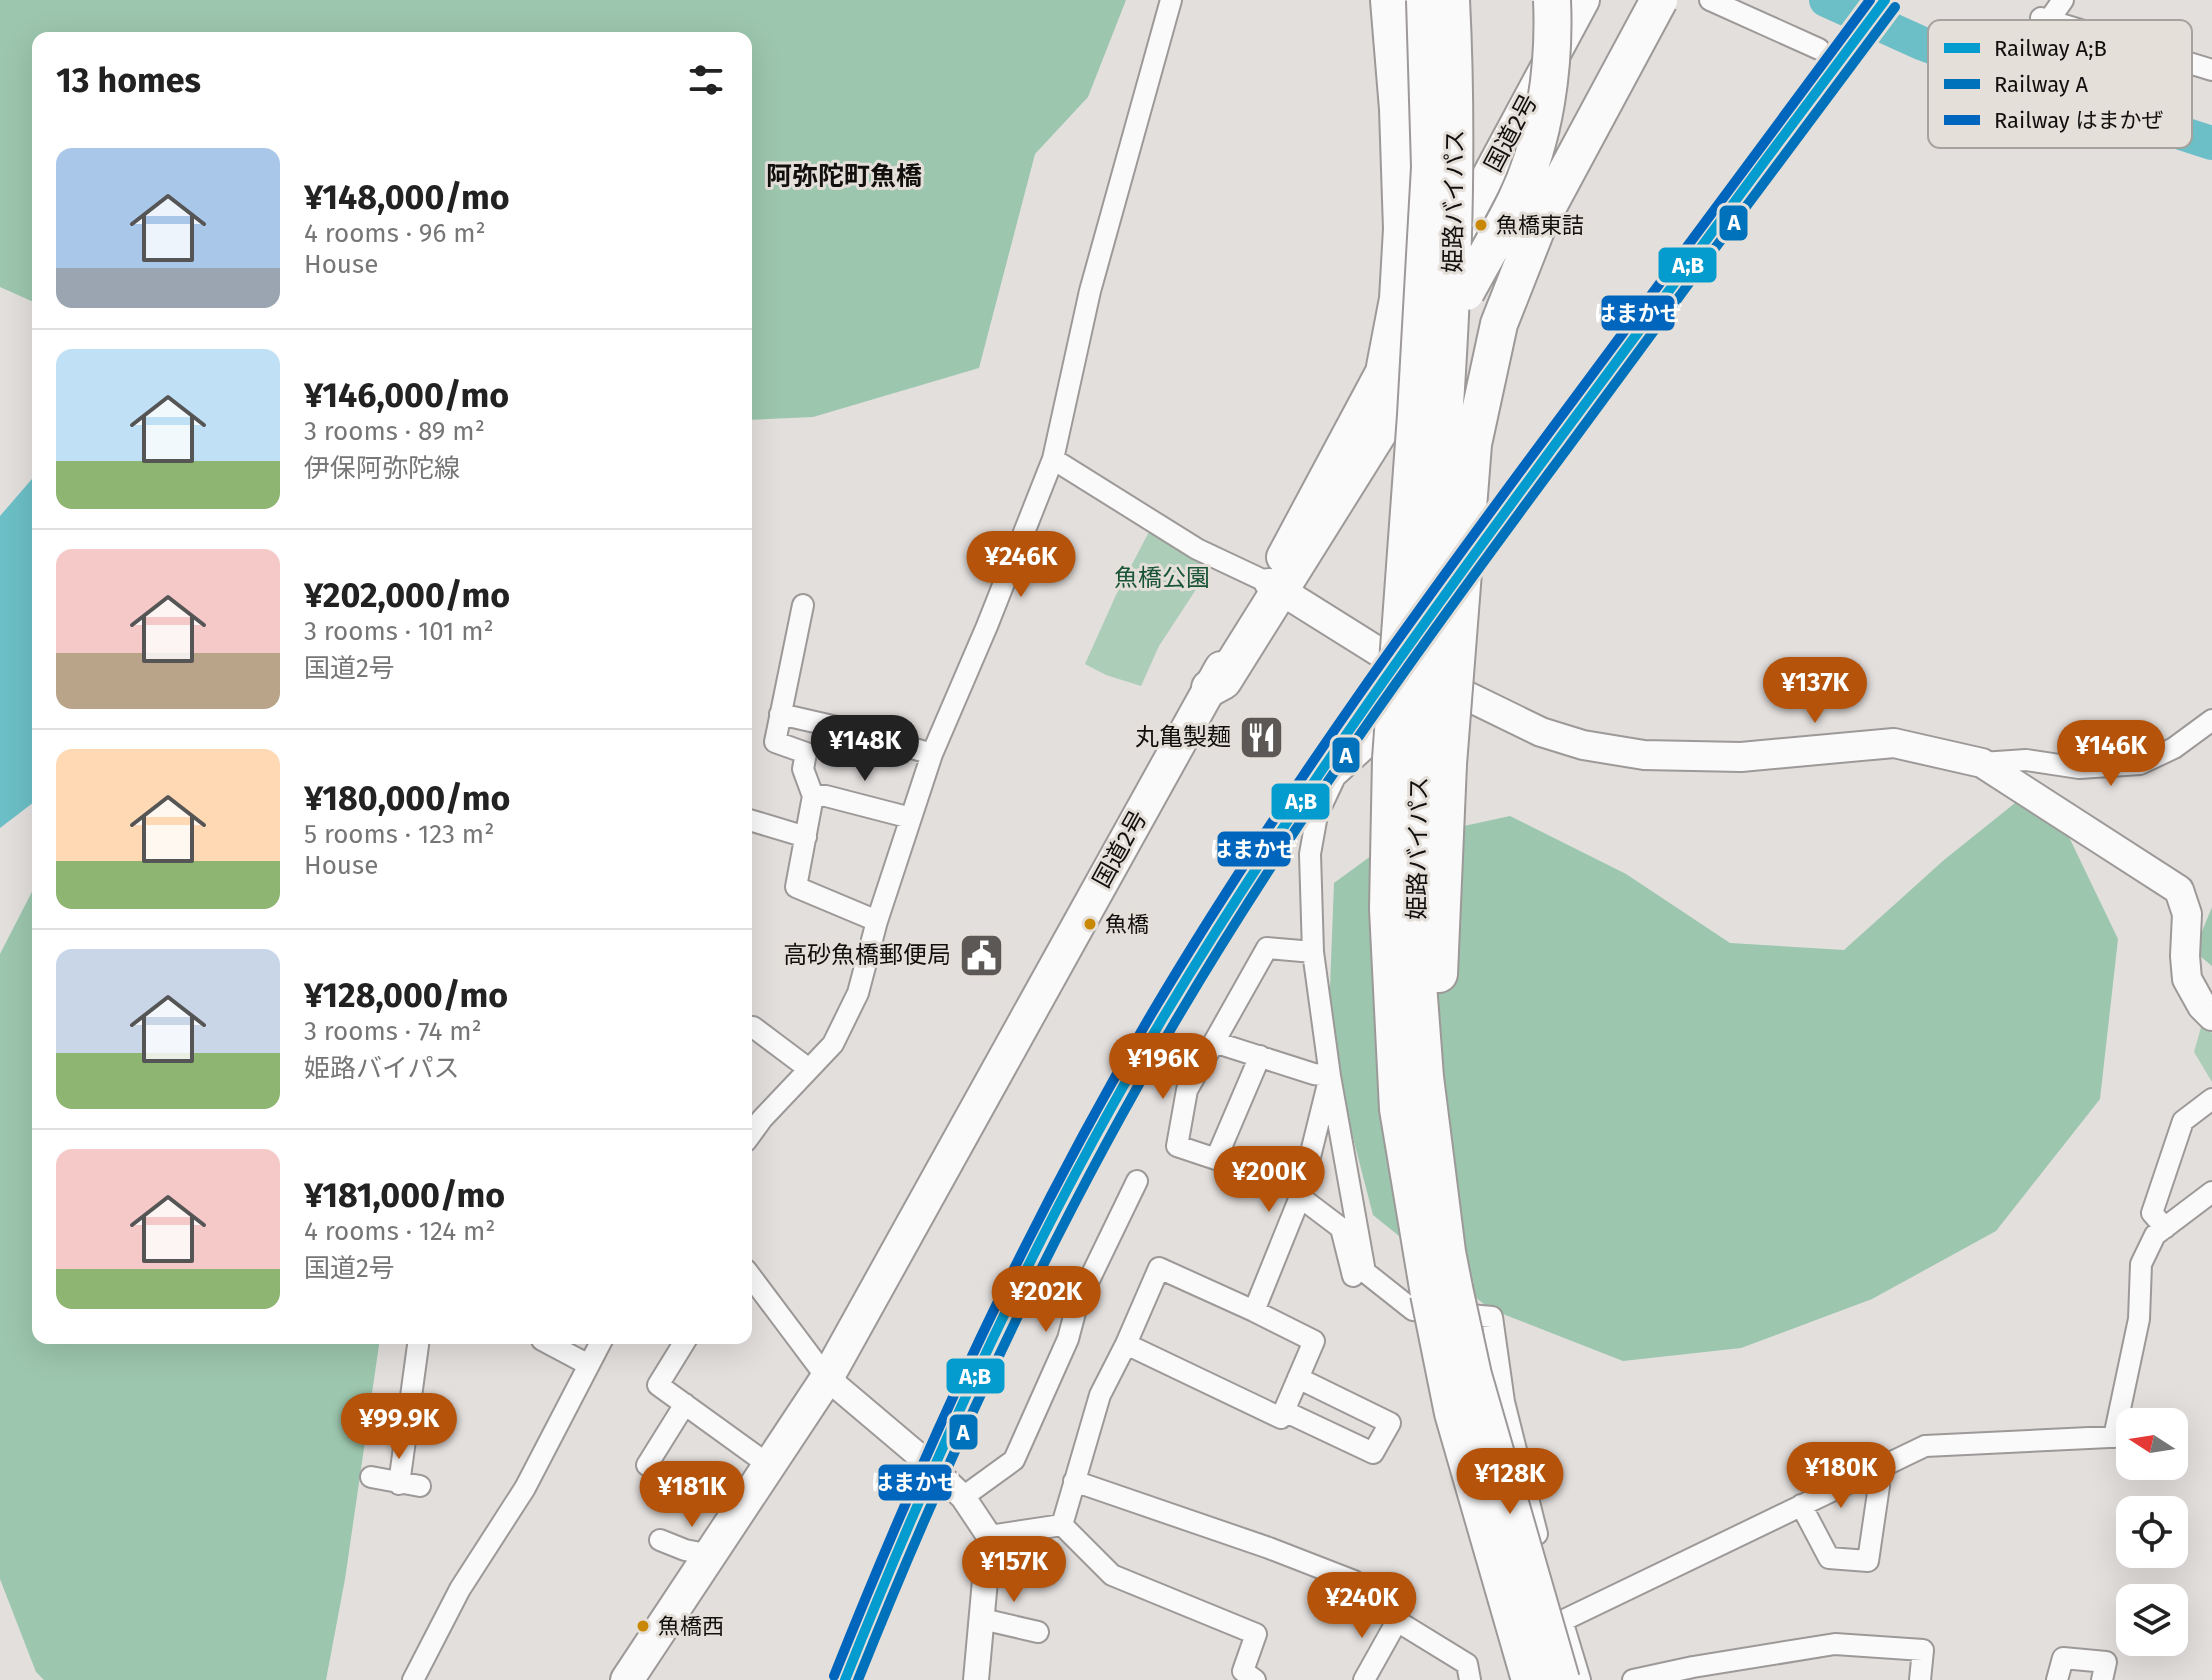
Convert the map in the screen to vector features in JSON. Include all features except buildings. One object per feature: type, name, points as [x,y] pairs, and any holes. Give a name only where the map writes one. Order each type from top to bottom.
[{"type":"highway","points":[[1385,367],[1398,299],[1402,229],[1398,109],[1389,0]]},
{"type":"highway","name":"姫路バイパス","points":[[1425,0],[1430,167],[1415,431],[1419,761],[1388,909],[1398,1109],[1442,1291],[1473,1375],[1561,1680]]},
{"type":"highway","name":"姫路バイパス","points":[[1451,0],[1456,172],[1447,410],[1419,761],[1414,882],[1418,984],[1425,1077],[1447,1252],[1442,1291],[1453,1413],[1530,1680]]},
{"type":"highway","points":[[1210,688],[1223,681],[1275,586],[1466,292],[1517,198],[1539,136],[1554,32],[1552,0]]},
{"type":"highway","name":"国道2号","points":[[1275,586],[1385,367],[1583,0]]},
{"type":"highway","points":[[1419,761],[1473,444],[1499,324],[1538,225],[1659,0]]},
{"type":"highway","name":"国道2号","points":[[627,1680],[827,1378],[1210,688]]},
{"type":"main road","points":[[1275,586],[1387,657],[1541,732],[1583,745],[1644,755],[1741,757],[1894,743],[1982,763],[2179,890],[2187,914],[2187,979],[2202,1006],[2212,1016]]},
{"type":"street","points":[[752,1133],[833,1044],[858,993],[877,921],[932,754],[1053,459],[1090,291],[1171,0]]},
{"type":"street","points":[[1710,0],[1819,49]]},
{"type":"street","points":[[2048,20],[2045,19],[2063,0]]},
{"type":"street","points":[[2192,64],[2212,70]]},
{"type":"street","points":[[1053,459],[1197,549],[1275,586]]},
{"type":"street","points":[[803,605],[775,742],[806,753],[803,769],[813,796],[796,887],[877,921]]},
{"type":"street","points":[[1478,703],[1383,733],[1335,777],[1317,815],[1310,854],[1313,952],[1330,1076],[1365,1272],[1413,1310],[1492,1317],[1504,1402],[1548,1577],[1580,1680]]},
{"type":"street","points":[[780,714],[932,754]]},
{"type":"street","points":[[1982,763],[2026,760],[2079,768],[2140,764],[2174,748],[2212,720]]},
{"type":"street","points":[[813,796],[826,796],[911,818]]},
{"type":"street","points":[[752,821],[806,837]]},
{"type":"street","points":[[1260,1056],[1216,1159],[1177,1146],[1187,1090],[1267,948],[1313,952]]},
{"type":"street","points":[[753,1027],[809,1069]]},
{"type":"street","points":[[1214,1042],[1314,1074],[1330,1076]]},
{"type":"street","points":[[1254,1311],[1300,1197],[1330,1076]]},
{"type":"street","points":[[2165,1228],[2152,1213],[2183,1121],[2212,1099]]},
{"type":"street","points":[[963,1497],[1014,1460],[1068,1339],[1077,1305],[1129,1185]]},
{"type":"street","points":[[2126,1408],[2139,1319],[2141,1264],[2155,1235],[2212,1192]]},
{"type":"street","points":[[1300,1197],[1341,1228],[1353,1276]]},
{"type":"street","points":[[1062,1525],[1100,1395],[1159,1268],[1314,1341],[1281,1418],[1126,1344]]},
{"type":"street","points":[[752,1278],[827,1378],[963,1497],[989,1536],[976,1680]]},
{"type":"street","points":[[371,1477],[410,1485],[419,1344]]},
{"type":"street","points":[[550,1344],[589,1365]]},
{"type":"street","points":[[413,1680],[460,1589],[525,1488],[600,1344]]},
{"type":"street","points":[[683,1344],[658,1385],[770,1466]]},
{"type":"street","points":[[1284,1411],[1373,1453],[1390,1423],[1298,1378]]},
{"type":"street","points":[[647,1465],[685,1404]]},
{"type":"street","points":[[1562,1621],[1925,1446],[2116,1436]]},
{"type":"street","points":[[1801,1505],[1829,1558],[1868,1561],[1879,1486],[1877,1468]]},
{"type":"street","points":[[1074,1481],[1269,1548],[1354,1581],[1397,1621],[1467,1664],[1470,1680]]},
{"type":"street","points":[[989,1536],[1062,1525]]},
{"type":"street","points":[[1062,1525],[1112,1575],[1256,1634],[1243,1671],[1255,1680]]},
{"type":"street","points":[[660,1540],[685,1550],[711,1555]]},
{"type":"street","points":[[982,1619],[1038,1632]]},
{"type":"street","points":[[1364,1680],[1397,1621]]},
{"type":"street","points":[[1633,1680],[1734,1671],[1835,1644],[1923,1650],[1920,1680]]},
{"type":"street","points":[[2057,1680],[2063,1658],[2106,1662],[2102,1680]]},
{"type":"green space","points":[[0,0],[1126,0],[1088,97],[1035,154],[979,368],[813,417],[752,420],[752,32],[32,32],[32,301],[0,287]]},
{"type":"green space","name":"魚橋公園","points":[[1151,528],[1212,565],[1159,646],[1141,686],[1106,675],[1085,664]]},
{"type":"green space","points":[[2020,799],[2068,835],[2118,939],[2100,1099],[1996,1231],[1872,1299],[1741,1348],[1623,1361],[1490,1309],[1373,1215],[1328,1041],[1334,883],[1390,842],[1510,816],[1626,874],[1730,943],[1844,950],[1944,860]]},
{"type":"green space","points":[[32,892],[32,1344],[379,1344],[345,1579],[326,1680],[44,1680],[36,1672],[0,1579],[0,954]]},
{"type":"green space","points":[[2212,907],[2212,966],[2194,951]]},
{"type":"green space","points":[[2202,1024],[2212,1033],[2212,1082],[2194,1052]]},
{"type":"water","points":[[32,479],[32,804],[0,828],[0,516]]},
{"type":"waterway","points":[[1826,0],[1928,46]]},
{"type":"waterway","points":[[2192,137],[2212,143]]},
{"type":"rail line","name":"はまかぜ","points":[[834,1676],[904,1506],[1020,1256],[1106,1093],[1200,933],[1302,777],[1408,625],[1870,0]]},
{"type":"rail line","name":"A;B","points":[[845,1680],[953,1425],[1032,1259],[1118,1096],[1214,935],[1317,777],[1426,621],[1885,0]]},
{"type":"rail line","name":"A","points":[[858,1680],[964,1430],[1042,1266],[1127,1106],[1217,951],[1413,659],[1895,7]]},
{"type":"place","name":"魚橋東詰","points":[[1481,225]]},
{"type":"place","name":"丸亀製麺","points":[[1262,737]]},
{"type":"place","name":"魚橋","points":[[1090,924]]},
{"type":"place","name":"高砂魚橋郵便局","points":[[982,955]]},
{"type":"place","name":"魚橋西","points":[[643,1626]]},
{"type":"district","name":"阿弥陀町魚橋","points":[[844,176]]}]
